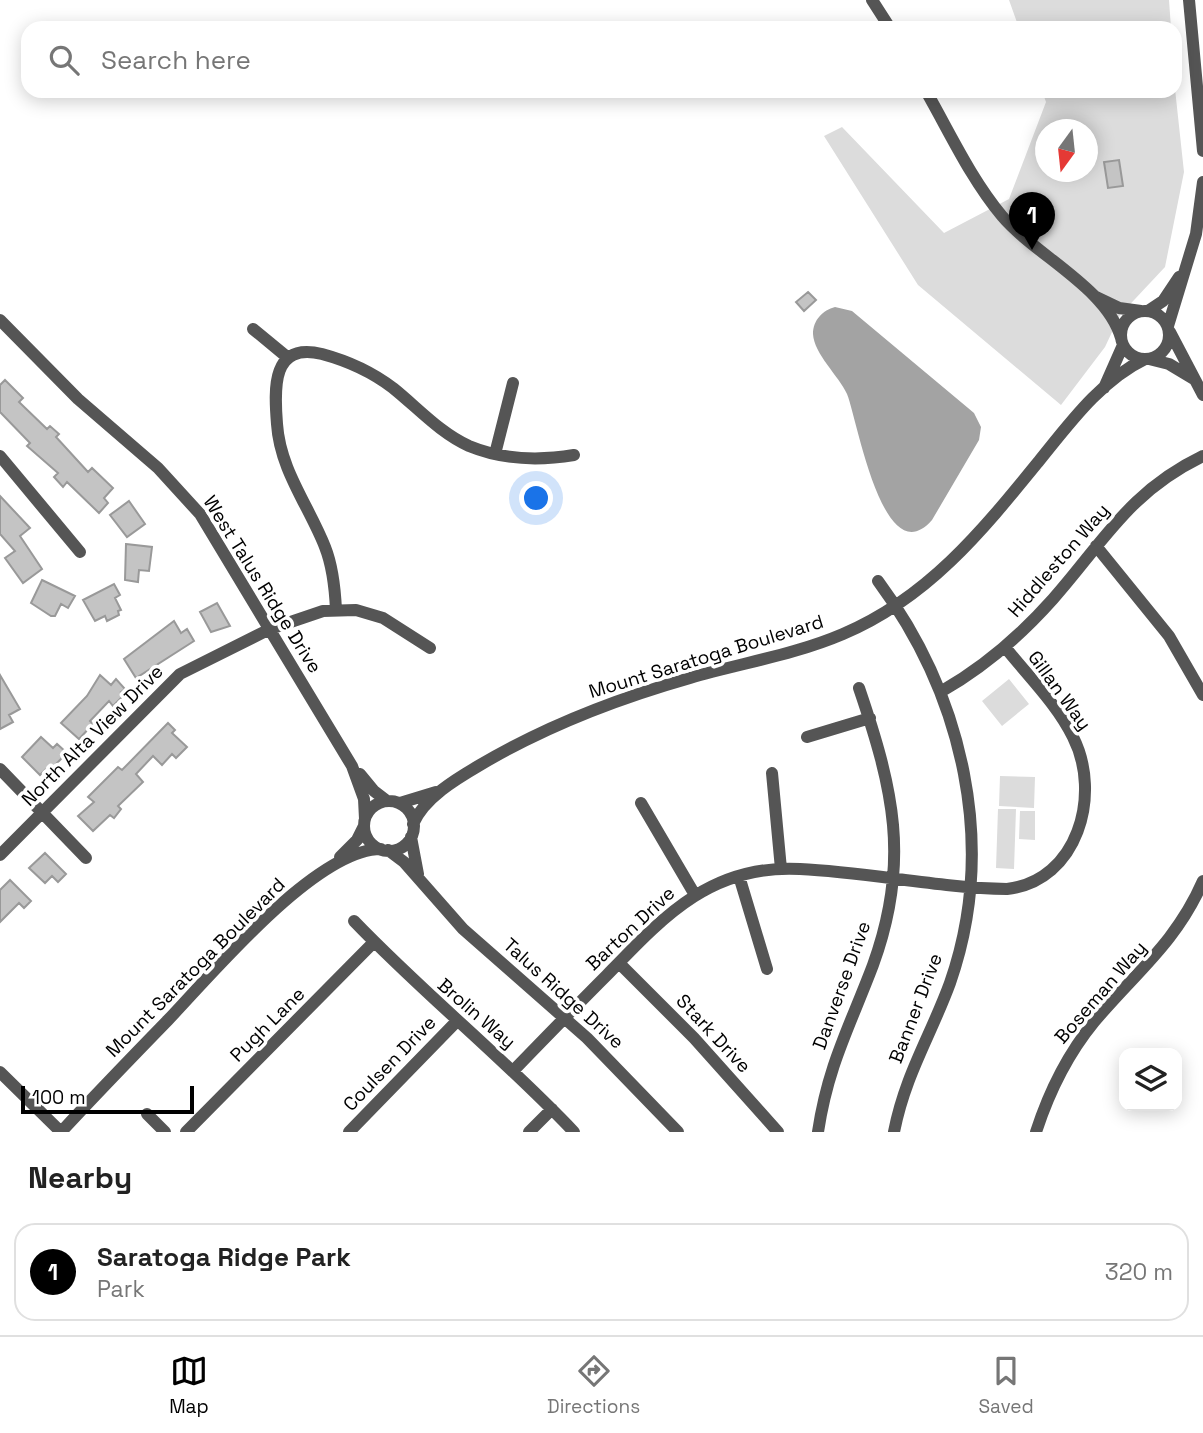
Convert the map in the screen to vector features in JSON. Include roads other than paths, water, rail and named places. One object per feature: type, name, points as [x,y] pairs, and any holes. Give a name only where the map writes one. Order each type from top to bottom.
[{"type":"street","points":[[873,0],[886,21]]},
{"type":"street","points":[[1189,0],[1198,66],[1203,151]]},
{"type":"street","points":[[930,98],[978,182],[1003,218],[1095,297],[1116,324],[1122,342],[1134,357],[1176,367],[1197,382]]},
{"type":"street","points":[[1147,359],[1165,350],[1196,234],[1203,183]]},
{"type":"street","points":[[1122,342],[1126,320],[1163,301],[1185,268]]},
{"type":"street","points":[[1095,297],[1119,308],[1160,316],[1203,395]]},
{"type":"street","name":"West Talus Ridge Drive","points":[[0,320],[78,399],[158,468],[186,497],[213,533],[352,766],[373,792],[393,802]]},
{"type":"street","points":[[253,329],[287,357]]},
{"type":"street","name":"Mount Saratoga Boulevard","points":[[1104,388],[1122,342]]},
{"type":"street","points":[[336,610],[330,559],[280,447],[277,392],[282,366],[287,357],[296,351],[307,351],[356,366],[394,389],[456,439],[495,453],[528,459],[574,455]]},
{"type":"street","name":"Mount Saratoga Boulevard","points":[[412,831],[424,807],[446,787],[507,750],[579,715],[689,678],[821,643],[861,626],[897,606],[934,578],[972,543],[1058,437],[1104,388],[1147,359]]},
{"type":"street","points":[[495,453],[513,383]]},
{"type":"street","points":[[0,456],[80,552]]},
{"type":"street","name":"Hiddleston Way","points":[[942,691],[1004,647],[1038,615],[1142,494],[1167,475],[1203,456]]},
{"type":"street","points":[[1096,546],[1170,636],[1203,695]]},
{"type":"street","name":"Banner Drive","points":[[878,581],[897,606],[942,691],[966,782],[970,829],[970,886],[950,982],[917,1056],[894,1132]]},
{"type":"street","name":"North Alta View Drive","points":[[0,855],[180,674],[270,629],[310,614],[336,610],[364,612],[383,618],[430,648]]},
{"type":"street","name":"Gillan Way","points":[[970,886],[1016,888],[1046,875],[1069,850],[1084,810],[1084,772],[1073,735],[1004,647]]},
{"type":"street","name":"Danverse Drive","points":[[818,1132],[835,1055],[878,950],[893,878],[895,834],[887,772],[859,688]]},
{"type":"street","points":[[807,737],[870,718]]},
{"type":"street","name":"West Talus Ridge Drive","points":[[352,766],[364,799],[364,822]]},
{"type":"street","points":[[0,769],[86,858]]},
{"type":"street","points":[[772,773],[780,869]]},
{"type":"street","name":"Mount Saratoga Boulevard","points":[[393,802],[446,787]]},
{"type":"street","points":[[393,802],[411,814],[412,831],[398,848],[384,850],[371,843],[364,822],[375,804],[393,802]]},
{"type":"street","points":[[640,803],[695,895]]},
{"type":"street","name":"Mount Saratoga Boulevard","points":[[61,1132],[262,922],[333,865],[357,840],[364,822]]},
{"type":"street","name":"Talus Ridge Drive","points":[[412,831],[413,861],[423,884]]},
{"type":"street","name":"Mount Saratoga Boulevard","points":[[333,865],[361,852],[384,850]]},
{"type":"street","name":"Talus Ridge Drive","points":[[384,850],[404,862],[463,929],[565,1017],[678,1132]]},
{"type":"street","name":"Barton Drive","points":[[513,1070],[662,919],[695,895],[739,876],[780,869],[970,886]]},
{"type":"street","points":[[739,876],[767,969]]},
{"type":"street","name":"Boseman Way","points":[[1036,1132],[1047,1098],[1068,1059],[1094,1023],[1168,943],[1203,881]]},
{"type":"street","name":"Brolin Way","points":[[354,921],[457,1021],[513,1070],[574,1132]]},
{"type":"street","name":"Pugh Lane","points":[[186,1132],[374,942]]},
{"type":"street","name":"Stark Drive","points":[[619,963],[694,1038],[778,1132]]},
{"type":"street","name":"Coulsen Drive","points":[[349,1132],[457,1021]]},
{"type":"street","points":[[0,1072],[61,1132]]},
{"type":"street","points":[[529,1132],[552,1108]]},
{"type":"street","points":[[147,1114],[165,1132]]},
{"type":"place","name":"Saratoga Ridge Park","points":[[1032,250]]}]
